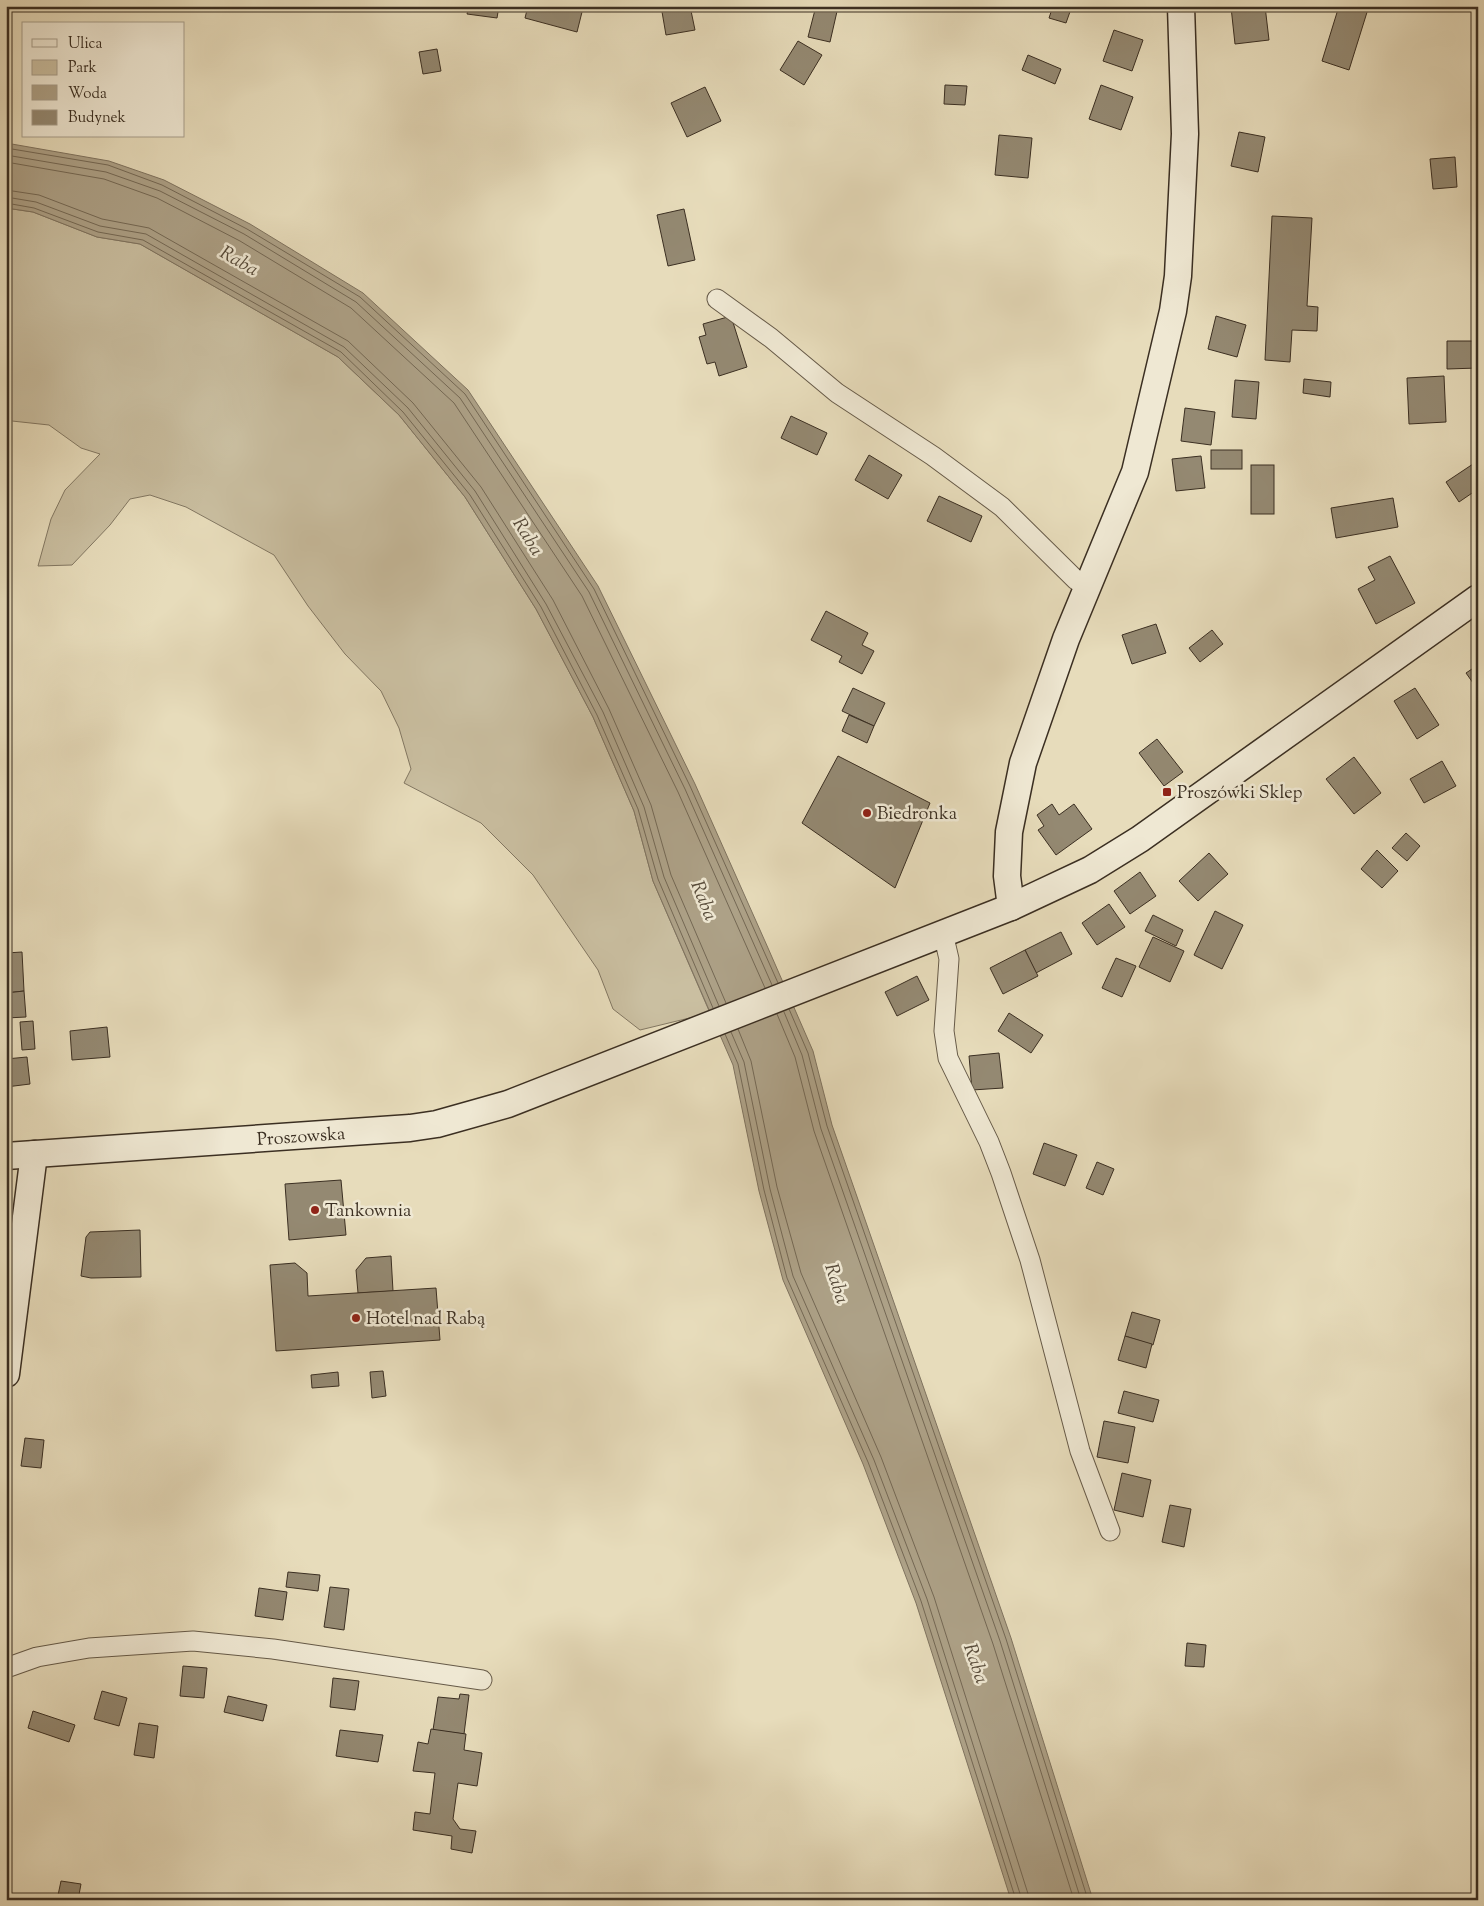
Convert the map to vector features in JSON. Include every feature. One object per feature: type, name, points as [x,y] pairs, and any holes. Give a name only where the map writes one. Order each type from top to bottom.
[{"type":"main road","points":[[1011,907],[1007,876],[1009,832],[1023,763],[1051,680],[1135,472],[1173,311],[1178,276],[1184,159],[1181,6]]},
{"type":"main road","name":"Proszowska","points":[[6,1156],[369,1132],[437,1124],[508,1104],[1011,907],[1090,870],[1140,839],[1478,598]]},
{"type":"main road","points":[[6,1374],[34,1154]]},
{"type":"street","points":[[718,300],[770,338],[837,393],[933,456],[1002,507],[1076,580],[1088,587]]},
{"type":"street","points":[[943,933],[949,959],[944,1031],[948,1058],[989,1142],[1004,1182],[1030,1260],[1080,1451],[1110,1531]]},
{"type":"street","points":[[6,1668],[37,1657],[89,1648],[193,1641],[273,1649],[482,1680]]},
{"type":"green space","points":[[6,208],[33,212],[97,237],[140,244],[338,357],[399,415],[465,497],[536,609],[593,717],[634,811],[653,881],[710,1013],[640,1030],[613,1009],[598,970],[533,875],[481,823],[404,783],[411,769],[399,728],[381,691],[345,654],[308,606],[274,555],[186,507],[150,495],[130,499],[110,525],[72,565],[38,566],[51,519],[65,490],[100,454],[81,448],[49,425],[12,421],[6,416]]},
{"type":"water","name":"Raba","points":[[6,143],[109,161],[164,180],[250,224],[363,293],[468,390],[598,586],[695,784],[813,1051],[832,1125],[1011,1638],[1093,1900],[1011,1900],[916,1603],[863,1464],[783,1280],[759,1191],[733,1065],[653,881],[634,811],[593,717],[536,609],[465,497],[399,415],[338,357],[140,244],[97,237],[33,212],[6,208]]},
{"type":"building","points":[[469,6],[499,6],[497,18],[467,14]]},
{"type":"building","points":[[528,6],[583,8],[577,32],[525,18]]},
{"type":"building","points":[[661,6],[690,6],[695,30],[666,35]]},
{"type":"building","points":[[816,6],[838,7],[830,42],[808,37]]},
{"type":"building","points":[[1053,6],[1072,6],[1066,23],[1049,18]]},
{"type":"building","points":[[1265,6],[1269,40],[1235,44],[1231,7]]},
{"type":"building","points":[[1339,6],[1358,6],[1368,9],[1349,70],[1322,61]]},
{"type":"building","points":[[1473,24],[1478,24],[1478,70],[1477,70]]},
{"type":"building","points":[[1114,30],[1143,40],[1132,71],[1103,61]]},
{"type":"building","points":[[798,41],[822,55],[804,85],[780,70]]},
{"type":"building","points":[[437,49],[441,71],[423,74],[419,52]]},
{"type":"building","points":[[1028,55],[1061,69],[1055,84],[1022,70]]},
{"type":"building","points":[[945,85],[967,86],[965,105],[944,104]]},
{"type":"building","points":[[1101,85],[1133,97],[1121,130],[1089,119]]},
{"type":"building","points":[[705,87],[721,121],[687,137],[671,103]]},
{"type":"building","points":[[1239,132],[1265,137],[1258,172],[1231,166]]},
{"type":"building","points":[[999,135],[1032,138],[1028,178],[995,175]]},
{"type":"building","points":[[1455,157],[1457,187],[1433,189],[1430,159]]},
{"type":"building","points":[[684,209],[695,260],[668,266],[657,215]]},
{"type":"building","points":[[1272,216],[1312,218],[1307,306],[1318,307],[1317,331],[1292,330],[1290,362],[1265,360]]},
{"type":"building","points":[[731,316],[747,367],[719,376],[715,362],[707,364],[699,337],[706,335],[703,324]]},
{"type":"building","points":[[1216,316],[1246,325],[1237,357],[1208,349]]},
{"type":"building","points":[[1447,341],[1478,341],[1478,368],[1447,369]]},
{"type":"building","points":[[1444,376],[1446,422],[1409,424],[1407,378]]},
{"type":"building","points":[[1304,379],[1331,382],[1330,397],[1303,393]]},
{"type":"building","points":[[1235,380],[1259,382],[1256,419],[1232,417]]},
{"type":"building","points":[[1185,408],[1215,412],[1211,445],[1181,441]]},
{"type":"building","points":[[791,416],[827,433],[817,455],[781,438]]},
{"type":"building","points":[[1211,450],[1242,450],[1242,469],[1211,469]]},
{"type":"building","points":[[869,455],[902,475],[888,499],[855,480]]},
{"type":"building","points":[[1201,456],[1205,488],[1176,491],[1172,459]]},
{"type":"building","points":[[1476,462],[1478,489],[1459,502],[1446,482]]},
{"type":"building","points":[[1251,465],[1274,465],[1274,514],[1251,514]]},
{"type":"building","points":[[939,496],[982,516],[971,542],[927,521]]},
{"type":"building","points":[[1393,498],[1398,527],[1336,538],[1331,508]]},
{"type":"building","points":[[1390,556],[1415,603],[1376,624],[1358,589],[1375,580],[1368,567]]},
{"type":"building","points":[[826,611],[868,633],[862,645],[874,651],[862,674],[839,662],[842,656],[811,640]]},
{"type":"building","points":[[1156,624],[1166,653],[1132,664],[1122,635]]},
{"type":"building","points":[[1212,630],[1223,644],[1200,662],[1189,648]]},
{"type":"building","points":[[1478,665],[1478,690],[1466,673]]},
{"type":"building","points":[[853,688],[885,703],[874,726],[842,711]]},
{"type":"building","points":[[1415,688],[1439,725],[1417,739],[1394,701]]},
{"type":"building","points":[[849,715],[874,726],[867,743],[842,731]]},
{"type":"building","points":[[1157,739],[1183,772],[1164,786],[1139,753]]},
{"type":"building","name":"Biedronka","points":[[838,756],[930,803],[895,888],[802,823]]},
{"type":"building","points":[[1354,757],[1381,793],[1354,814],[1326,779]]},
{"type":"building","points":[[1442,761],[1456,786],[1424,803],[1410,779]]},
{"type":"building","points":[[1052,804],[1059,815],[1074,804],[1092,829],[1056,855],[1038,830],[1044,826],[1037,815]]},
{"type":"building","points":[[1406,833],[1420,846],[1407,861],[1392,848]]},
{"type":"building","points":[[1377,850],[1398,871],[1382,888],[1361,869]]},
{"type":"building","points":[[1209,853],[1228,874],[1198,901],[1179,881]]},
{"type":"building","points":[[1140,872],[1156,896],[1130,914],[1114,891]]},
{"type":"building","points":[[1109,904],[1125,927],[1097,945],[1082,923]]},
{"type":"building","points":[[1215,911],[1243,925],[1222,969],[1194,955]]},
{"type":"building","points":[[1153,915],[1183,930],[1176,946],[1145,931]]},
{"type":"building","points":[[1061,932],[1072,954],[1036,973],[1025,950]]},
{"type":"building","points":[[1153,937],[1184,951],[1170,982],[1139,967]]},
{"type":"building","points":[[1025,950],[1038,976],[1003,994],[990,968]]},
{"type":"building","points":[[22,952],[24,991],[6,993],[6,953]]},
{"type":"building","points":[[1116,958],[1136,966],[1122,997],[1102,988]]},
{"type":"building","points":[[917,976],[929,1000],[897,1016],[885,992]]},
{"type":"building","points":[[24,991],[26,1017],[6,1018],[6,993]]},
{"type":"building","points":[[1009,1013],[1043,1035],[1031,1053],[998,1031]]},
{"type":"building","points":[[33,1021],[35,1049],[22,1050],[20,1022]]},
{"type":"building","points":[[107,1027],[110,1057],[72,1060],[70,1031]]},
{"type":"building","points":[[999,1053],[1003,1088],[972,1090],[969,1056]]},
{"type":"building","points":[[27,1057],[30,1084],[6,1087],[6,1059]]},
{"type":"building","points":[[1044,1143],[1077,1155],[1065,1186],[1033,1174]]},
{"type":"building","points":[[1097,1162],[1114,1169],[1103,1195],[1086,1188]]},
{"type":"building","name":"Tankownia","points":[[341,1180],[346,1235],[289,1240],[285,1184]]},
{"type":"building","points":[[140,1230],[141,1277],[91,1278],[81,1276],[86,1237],[90,1232]]},
{"type":"building","points":[[391,1256],[393,1291],[358,1293],[356,1270],[366,1258]]},
{"type":"building","name":"Hotel nad Rabą","points":[[295,1263],[307,1273],[308,1296],[436,1288],[440,1340],[276,1351],[270,1265]]},
{"type":"building","points":[[1132,1312],[1160,1320],[1153,1345],[1125,1336]]},
{"type":"building","points":[[1125,1336],[1152,1344],[1146,1368],[1118,1360]]},
{"type":"building","points":[[383,1371],[386,1396],[372,1398],[370,1372]]},
{"type":"building","points":[[338,1372],[339,1386],[312,1388],[311,1375]]},
{"type":"building","points":[[1124,1391],[1159,1400],[1153,1422],[1118,1413]]},
{"type":"building","points":[[1104,1421],[1135,1427],[1128,1463],[1097,1457]]},
{"type":"building","points":[[25,1438],[44,1440],[41,1468],[21,1466]]},
{"type":"building","points":[[1122,1473],[1151,1480],[1143,1517],[1114,1510]]},
{"type":"building","points":[[1170,1505],[1191,1509],[1184,1547],[1162,1542]]},
{"type":"building","points":[[288,1572],[320,1575],[318,1591],[286,1587]]},
{"type":"building","points":[[330,1587],[349,1589],[344,1630],[324,1627]]},
{"type":"building","points":[[259,1588],[287,1592],[283,1620],[255,1616]]},
{"type":"building","points":[[1187,1643],[1206,1645],[1204,1667],[1185,1666]]},
{"type":"building","points":[[183,1666],[207,1668],[204,1698],[180,1696]]},
{"type":"building","points":[[333,1678],[359,1681],[355,1710],[330,1707]]},
{"type":"building","points":[[102,1691],[127,1698],[119,1726],[94,1719]]},
{"type":"building","points":[[460,1694],[469,1695],[464,1734],[433,1730],[438,1697],[459,1699]]},
{"type":"building","points":[[228,1696],[267,1705],[263,1721],[224,1712]]},
{"type":"building","points":[[33,1711],[75,1725],[69,1742],[28,1728]]},
{"type":"building","points":[[139,1723],[158,1726],[154,1758],[134,1755]]},
{"type":"building","points":[[431,1729],[466,1734],[464,1750],[482,1753],[477,1786],[458,1783],[453,1819],[460,1829],[476,1831],[472,1853],[451,1849],[452,1836],[413,1830],[415,1812],[430,1814],[435,1773],[413,1771],[418,1742],[428,1744]]},
{"type":"building","points":[[340,1730],[383,1735],[378,1762],[336,1756]]},
{"type":"building","points":[[61,1881],[81,1884],[78,1900],[57,1900]]},
{"type":"place","name":"Proszówki Sklep","points":[[1167,792]]},
{"type":"place","name":"Biedronka","points":[[867,813]]},
{"type":"place","name":"Tankownia","points":[[315,1210]]},
{"type":"place","name":"Hotel nad Rabą","points":[[356,1318]]}]
